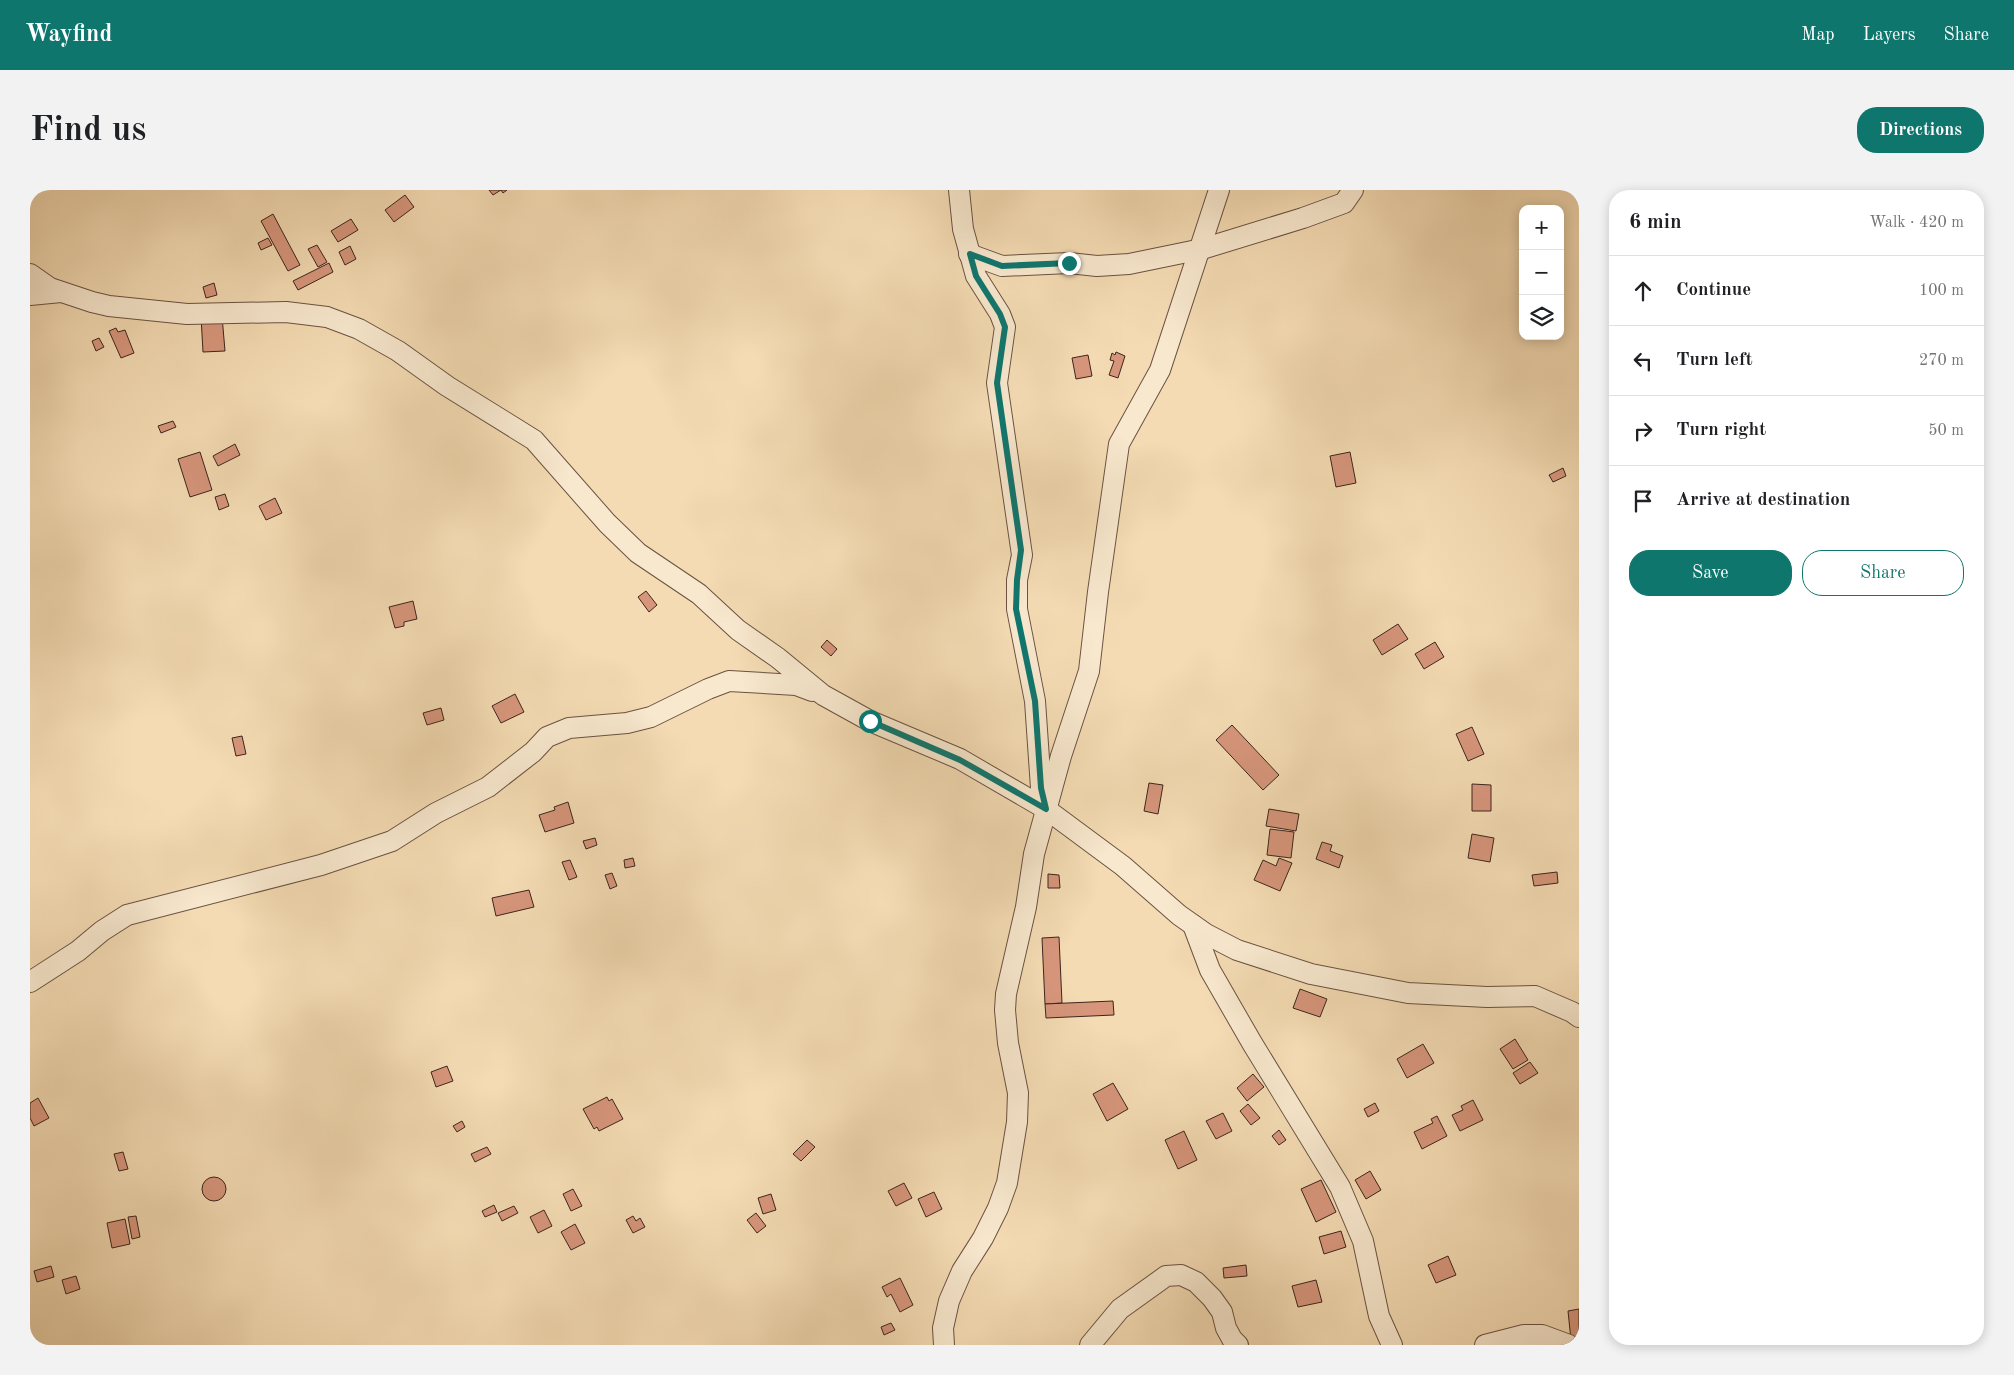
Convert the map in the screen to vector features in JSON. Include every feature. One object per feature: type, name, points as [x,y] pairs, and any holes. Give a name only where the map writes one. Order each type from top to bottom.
[{"type":"street","points":[[959,190],[963,229],[976,276],[1000,314],[1005,327],[997,383],[1021,550],[1016,609],[1035,701],[1041,788],[1046,809]]},
{"type":"street","points":[[944,1345],[943,1328],[949,1301],[962,1271],[983,1238],[998,1208],[1007,1183],[1017,1122],[1018,1093],[1008,1043],[1005,1010],[1006,994],[1026,906],[1034,854],[1061,756],[1089,671],[1119,444],[1160,370],[1202,249],[1220,190]]},
{"type":"street","points":[[970,254],[1002,266],[1069,263],[1097,266],[1129,264],[1202,249],[1302,218],[1344,202],[1353,190]]},
{"type":"street","points":[[30,274],[50,288],[109,306],[187,314],[286,312],[327,317],[359,329],[398,350],[447,386],[534,440],[607,523],[638,553],[700,594],[738,630],[778,658],[823,695]]},
{"type":"street","points":[[30,295],[61,292]]},
{"type":"street","points":[[30,982],[78,952],[102,931],[127,915],[322,865],[392,841],[436,813],[488,787],[533,752],[547,737],[569,728],[627,723],[651,717],[708,689],[729,681],[743,680],[796,685],[823,695],[870,721],[960,760],[1046,809],[1123,866],[1178,915],[1206,934],[1237,950],[1311,974],[1408,993],[1487,997],[1535,996],[1567,1009],[1579,1017]]},
{"type":"street","points":[[1192,925],[1210,970],[1352,1210],[1363,1241],[1380,1316],[1392,1345]]},
{"type":"street","points":[[1090,1345],[1120,1309],[1166,1276],[1181,1275],[1196,1282],[1212,1298],[1222,1312],[1226,1328],[1232,1339],[1238,1345]]},
{"type":"street","points":[[1485,1345],[1524,1335],[1542,1334],[1569,1345]]},
{"type":"building","points":[[489,190],[501,190],[493,195]]},
{"type":"building","points":[[405,195],[414,207],[394,222],[385,210]]},
{"type":"building","points":[[273,214],[300,265],[288,271],[261,221]]},
{"type":"building","points":[[351,219],[358,230],[338,242],[331,231]]},
{"type":"building","points":[[268,238],[272,245],[261,250],[258,243]]},
{"type":"building","points":[[317,245],[327,262],[318,267],[308,249]]},
{"type":"building","points":[[350,246],[356,259],[345,265],[339,252]]},
{"type":"building","points":[[329,263],[333,272],[298,290],[293,281]]},
{"type":"building","points":[[214,283],[217,295],[206,298],[203,287]]},
{"type":"building","points":[[222,316],[225,351],[203,352],[201,317]]},
{"type":"building","points":[[116,328],[118,332],[125,330],[134,353],[121,358],[109,331]]},
{"type":"building","points":[[99,338],[104,347],[96,351],[92,341]]},
{"type":"building","points":[[1116,352],[1125,356],[1118,378],[1109,375],[1114,361],[1110,360],[1112,353],[1115,355]]},
{"type":"building","points":[[1088,355],[1092,376],[1076,379],[1072,358]]},
{"type":"building","points":[[173,421],[176,427],[161,433],[158,426]]},
{"type":"building","points":[[235,444],[240,455],[218,466],[213,456]]},
{"type":"building","points":[[200,452],[212,490],[190,497],[178,459]]},
{"type":"building","points":[[1350,452],[1356,483],[1336,487],[1330,456]]},
{"type":"building","points":[[1563,468],[1566,476],[1553,482],[1549,475]]},
{"type":"building","points":[[225,494],[229,506],[219,510],[215,497]]},
{"type":"building","points":[[275,498],[282,513],[266,520],[259,506]]},
{"type":"building","points":[[646,591],[657,605],[649,612],[638,597]]},
{"type":"building","points":[[413,601],[417,619],[404,622],[404,626],[395,628],[389,607]]},
{"type":"building","points":[[1398,624],[1408,639],[1382,655],[1373,640]]},
{"type":"building","points":[[827,640],[837,649],[831,656],[821,647]]},
{"type":"building","points":[[1435,642],[1444,657],[1424,669],[1415,654]]},
{"type":"building","points":[[515,694],[524,712],[501,723],[492,706]]},
{"type":"building","points":[[441,708],[444,720],[427,725],[423,713]]},
{"type":"building","points":[[1232,725],[1279,775],[1263,790],[1216,740]]},
{"type":"building","points":[[1472,727],[1484,754],[1468,761],[1456,734]]},
{"type":"building","points":[[242,736],[246,754],[236,756],[232,738]]},
{"type":"building","points":[[1149,783],[1163,785],[1158,814],[1144,811]]},
{"type":"building","points":[[1472,784],[1491,785],[1491,811],[1472,811]]},
{"type":"building","points":[[568,802],[574,823],[545,832],[539,815],[555,810],[554,807]]},
{"type":"building","points":[[1269,809],[1299,814],[1296,831],[1266,826]]},
{"type":"building","points":[[1270,829],[1294,832],[1291,858],[1267,855]]},
{"type":"building","points":[[1472,834],[1494,838],[1490,862],[1468,858]]},
{"type":"building","points":[[595,838],[597,845],[586,849],[583,841]]},
{"type":"building","points":[[1322,842],[1332,845],[1330,851],[1343,856],[1339,868],[1316,859]]},
{"type":"building","points":[[633,858],[635,866],[625,868],[624,860]]},
{"type":"building","points":[[1279,858],[1292,863],[1280,891],[1254,880],[1263,860],[1276,866]]},
{"type":"building","points":[[570,860],[577,877],[569,880],[562,862]]},
{"type":"building","points":[[1557,872],[1558,883],[1534,886],[1532,875]]},
{"type":"building","points":[[612,873],[617,886],[610,889],[605,875]]},
{"type":"building","points":[[1048,874],[1059,875],[1060,888],[1048,888]]},
{"type":"building","points":[[529,890],[534,907],[496,916],[492,898]]},
{"type":"building","points":[[1059,937],[1062,1003],[1045,1004],[1042,938]]},
{"type":"building","points":[[1300,989],[1327,999],[1320,1017],[1293,1008]]},
{"type":"building","points":[[1113,1001],[1114,1015],[1046,1018],[1045,1004]]},
{"type":"building","points":[[1515,1039],[1528,1060],[1513,1069],[1500,1049]]},
{"type":"building","points":[[1423,1044],[1434,1063],[1407,1078],[1397,1059]]},
{"type":"building","points":[[1530,1062],[1538,1073],[1520,1084],[1513,1073]]},
{"type":"building","points":[[447,1066],[453,1081],[436,1087],[431,1072]]},
{"type":"building","points":[[1253,1074],[1264,1087],[1247,1101],[1237,1088]]},
{"type":"building","points":[[1113,1083],[1128,1109],[1107,1121],[1093,1094]]},
{"type":"building","points":[[607,1097],[609,1101],[612,1099],[623,1119],[599,1131],[597,1127],[594,1129],[583,1109]]},
{"type":"building","points":[[38,1098],[49,1118],[34,1126],[30,1118],[30,1103]]},
{"type":"building","points":[[1473,1100],[1483,1120],[1460,1131],[1452,1115],[1463,1110],[1461,1106]]},
{"type":"building","points":[[1375,1103],[1379,1111],[1368,1117],[1364,1109]]},
{"type":"building","points":[[1248,1104],[1260,1118],[1251,1125],[1240,1111]]},
{"type":"building","points":[[1223,1113],[1232,1131],[1216,1139],[1206,1121]]},
{"type":"building","points":[[1437,1116],[1447,1136],[1422,1149],[1414,1132],[1433,1123],[1431,1119]]},
{"type":"building","points":[[462,1121],[465,1127],[457,1132],[453,1126]]},
{"type":"building","points":[[1279,1130],[1286,1140],[1279,1145],[1272,1136]]},
{"type":"building","points":[[1184,1131],[1197,1160],[1178,1169],[1165,1140]]},
{"type":"building","points":[[807,1140],[815,1147],[801,1161],[793,1154]]},
{"type":"building","points":[[487,1147],[491,1154],[475,1162],[471,1154]]},
{"type":"building","points":[[123,1152],[128,1169],[119,1171],[114,1154]]},
{"type":"building","points":[[1370,1171],[1381,1190],[1366,1199],[1355,1180]]},
{"type":"building","points":[[214,1177],[222,1181],[226,1189],[222,1197],[214,1201],[206,1197],[202,1189],[206,1181]]},
{"type":"building","points":[[1321,1180],[1336,1212],[1316,1222],[1301,1189]]},
{"type":"building","points":[[904,1183],[912,1198],[896,1206],[888,1191]]},
{"type":"building","points":[[573,1189],[582,1206],[571,1211],[563,1194]]},
{"type":"building","points":[[934,1192],[942,1209],[926,1217],[918,1199]]},
{"type":"building","points":[[771,1194],[776,1210],[763,1214],[758,1198]]},
{"type":"building","points":[[494,1205],[497,1212],[485,1217],[482,1211]]},
{"type":"building","points":[[514,1206],[518,1213],[502,1221],[498,1213]]},
{"type":"building","points":[[544,1210],[552,1226],[538,1233],[530,1217]]},
{"type":"building","points":[[756,1213],[766,1226],[757,1233],[747,1220]]},
{"type":"building","points":[[136,1216],[140,1237],[132,1239],[128,1217]]},
{"type":"building","points":[[633,1216],[636,1221],[640,1218],[645,1227],[633,1233],[626,1220]]},
{"type":"building","points":[[125,1219],[130,1244],[112,1248],[107,1223]]},
{"type":"building","points":[[575,1224],[585,1243],[571,1250],[561,1232]]},
{"type":"building","points":[[1341,1231],[1346,1247],[1324,1254],[1319,1237]]},
{"type":"building","points":[[1448,1256],[1456,1275],[1436,1283],[1428,1265]]},
{"type":"building","points":[[1246,1265],[1247,1276],[1224,1278],[1223,1268]]},
{"type":"building","points":[[51,1266],[54,1277],[37,1282],[34,1271]]},
{"type":"building","points":[[76,1276],[80,1289],[66,1294],[62,1280]]},
{"type":"building","points":[[900,1278],[913,1305],[900,1312],[891,1294],[887,1297],[882,1287]]},
{"type":"building","points":[[1316,1280],[1322,1302],[1298,1307],[1292,1286]]},
{"type":"building","points":[[1579,1309],[1579,1339],[1571,1340],[1568,1311]]},
{"type":"building","points":[[891,1323],[895,1330],[884,1335],[881,1327]]},
{"type":"route","points":[[870,721],[960,760],[999,780],[1046,809],[1041,788],[1035,701],[1016,609],[1017,580],[1022,555],[1008,448],[997,383],[1005,327],[1000,314],[976,276],[970,254],[1002,266],[1069,263]]}]
